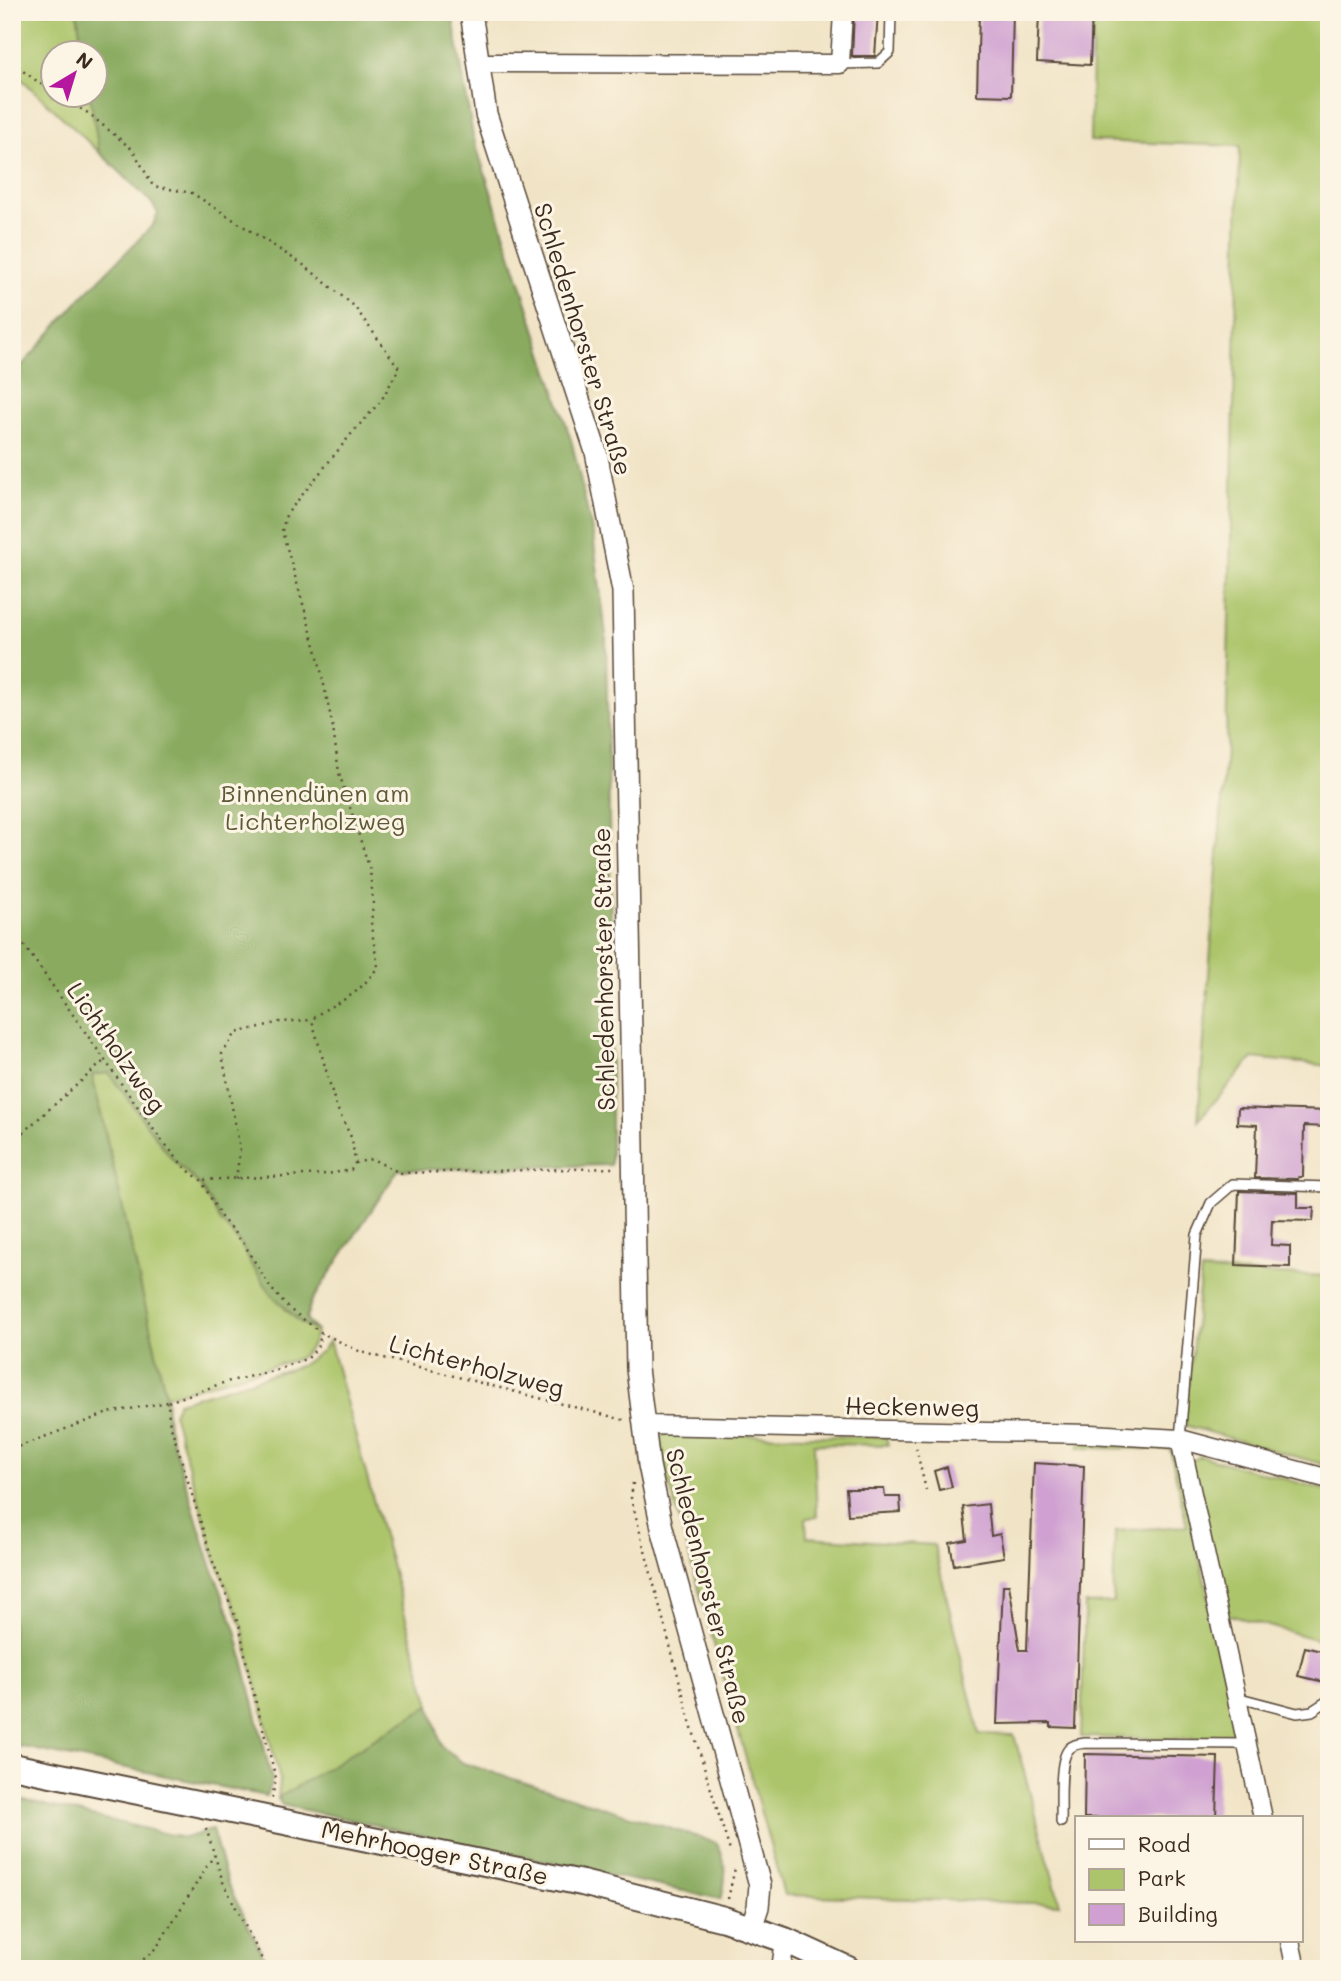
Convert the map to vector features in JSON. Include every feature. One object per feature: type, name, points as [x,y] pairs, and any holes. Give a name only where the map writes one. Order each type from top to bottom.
[{"type":"main road","name":"Mehrhooger Straße","points":[[12,1766],[582,1882],[724,1919],[785,1940],[848,1969]]},
{"type":"street","name":"Schledenhorster Straße","points":[[471,12],[486,114],[596,452],[622,591],[637,1369],[635,1423],[649,1465],[662,1528],[760,1885],[758,1907],[751,1928]]},
{"type":"street","points":[[479,63],[841,64],[843,12]]},
{"type":"street","name":"Heckenweg","points":[[635,1423],[1090,1434],[1180,1439],[1329,1479]]},
{"type":"street","points":[[1180,1439],[1263,1816]]},
{"type":"street","points":[[781,1969],[785,1940]]},
{"type":"street","points":[[1290,1942],[1296,1969]]},
{"type":"lane","points":[[841,64],[878,63],[890,52],[891,12]]},
{"type":"lane","points":[[1180,1439],[1197,1235],[1211,1203],[1233,1184],[1329,1187]]},
{"type":"lane","points":[[1236,1697],[1297,1713],[1312,1711],[1329,1700]]},
{"type":"lane","points":[[1061,1822],[1063,1761],[1066,1751],[1073,1745],[1247,1744]]},
{"type":"path","points":[[12,63],[38,82]]},
{"type":"path","points":[[80,108],[133,150],[153,186],[192,192],[304,266],[354,306],[399,368],[382,401],[352,433],[286,515],[282,531],[318,656],[334,728],[339,773],[370,870],[373,902],[371,926],[378,968],[365,984],[346,998],[323,1009],[312,1020],[280,1021],[236,1033],[222,1054],[240,1149],[236,1179]]},
{"type":"path","name":"Lichtholzweg","points":[[12,928],[175,1157],[201,1180]]},
{"type":"path","points":[[312,1020],[336,1106],[352,1139],[355,1164]]},
{"type":"path","points":[[12,1142],[105,1060]]},
{"type":"path","points":[[201,1180],[327,1174],[351,1170],[355,1164],[372,1159],[400,1173],[617,1168],[633,1165]]},
{"type":"path","name":"Lichterholzweg","points":[[201,1180],[221,1217],[244,1244],[270,1287],[288,1308],[322,1333],[382,1359],[635,1423]]},
{"type":"path","points":[[12,1449],[108,1413],[168,1402],[226,1382],[276,1370],[308,1358],[317,1348],[322,1333]]},
{"type":"path","points":[[168,1402],[169,1420],[213,1562],[240,1628],[249,1676],[276,1778],[271,1818]]},
{"type":"path","points":[[913,1431],[926,1490]]},
{"type":"path","points":[[634,1479],[631,1498],[690,1721],[731,1854]]},
{"type":"path","points":[[201,1804],[223,1882],[267,1969]]},
{"type":"path","points":[[133,1969],[157,1947],[214,1855]]},
{"type":"path","points":[[729,1896],[735,1867]]},
{"type":"green space","points":[[12,12],[77,12],[81,38],[38,38],[38,95],[12,70]]},
{"type":"green space","name":"Binnendünen am Lichterholzweg","points":[[77,12],[452,12],[473,136],[572,443],[593,535],[606,635],[611,932],[611,1165],[398,1170],[311,1302],[306,1319],[316,1331],[301,1323],[272,1295],[242,1246],[220,1220],[199,1184],[173,1160],[109,1073],[92,1075],[166,1396],[168,1426],[210,1562],[236,1630],[272,1780],[266,1796],[12,1745],[12,377],[83,296],[153,225],[158,213],[151,202],[99,152],[92,108],[108,108],[108,38],[81,38]]},
{"type":"green space","points":[[1093,12],[1329,12],[1329,1066],[1253,1058],[1198,1120],[1226,748],[1240,146],[1090,141]]},
{"type":"green space","points":[[52,108],[92,108],[99,152]]},
{"type":"green space","points":[[109,1073],[173,1160],[199,1184],[220,1220],[242,1246],[251,1264],[286,1310],[316,1331],[310,1348],[297,1359],[166,1396],[92,1075]]},
{"type":"green space","points":[[1201,1271],[1329,1276],[1329,1466],[1184,1425]]},
{"type":"green space","points":[[329,1340],[430,1705],[278,1799],[280,1780],[243,1629],[216,1560],[173,1413],[178,1402],[300,1366],[323,1350]]},
{"type":"green space","points":[[666,1434],[886,1437],[888,1445],[814,1444],[817,1517],[806,1518],[807,1537],[934,1545],[979,1734],[1014,1735],[1060,1904],[784,1895],[664,1465],[660,1437]]},
{"type":"green space","points":[[1083,1439],[1174,1445],[1240,1736],[1234,1740],[1081,1737],[1085,1604],[1113,1603],[1115,1531],[1187,1526],[1170,1449],[1078,1448]]},
{"type":"green space","points":[[1200,1456],[1329,1491],[1329,1630],[1321,1628],[1318,1640],[1226,1614],[1191,1462]]},
{"type":"green space","points":[[430,1705],[442,1747],[463,1763],[717,1843],[725,1871],[721,1899],[282,1805],[278,1798]]},
{"type":"green space","points":[[12,1797],[184,1838],[212,1830],[227,1882],[270,1969],[12,1969]]},
{"type":"building","points":[[854,12],[878,12],[875,56],[852,56]]},
{"type":"building","points":[[979,12],[1013,12],[1011,96],[977,95]]},
{"type":"building","points":[[1039,12],[1092,12],[1090,65],[1037,62]]},
{"type":"building","points":[[1238,1108],[1329,1111],[1329,1127],[1304,1126],[1303,1177],[1255,1178],[1257,1125],[1237,1124]]},
{"type":"building","points":[[1239,1191],[1298,1193],[1298,1208],[1314,1208],[1313,1221],[1272,1220],[1271,1245],[1290,1246],[1290,1267],[1236,1265]]},
{"type":"building","points":[[1034,1463],[1084,1466],[1075,1728],[1051,1727],[1051,1723],[997,1724],[1003,1585],[1009,1585],[1020,1650],[1027,1650]]},
{"type":"building","points":[[947,1467],[952,1487],[939,1490],[934,1471]]},
{"type":"building","points":[[846,1489],[884,1489],[885,1497],[900,1497],[901,1512],[848,1515]]},
{"type":"building","points":[[988,1504],[991,1536],[1000,1534],[1004,1557],[954,1565],[950,1543],[967,1540],[963,1507]]},
{"type":"building","points":[[1305,1647],[1329,1653],[1329,1683],[1298,1676]]},
{"type":"building","points":[[1085,1754],[1218,1757],[1216,1816],[1084,1816]]}]
